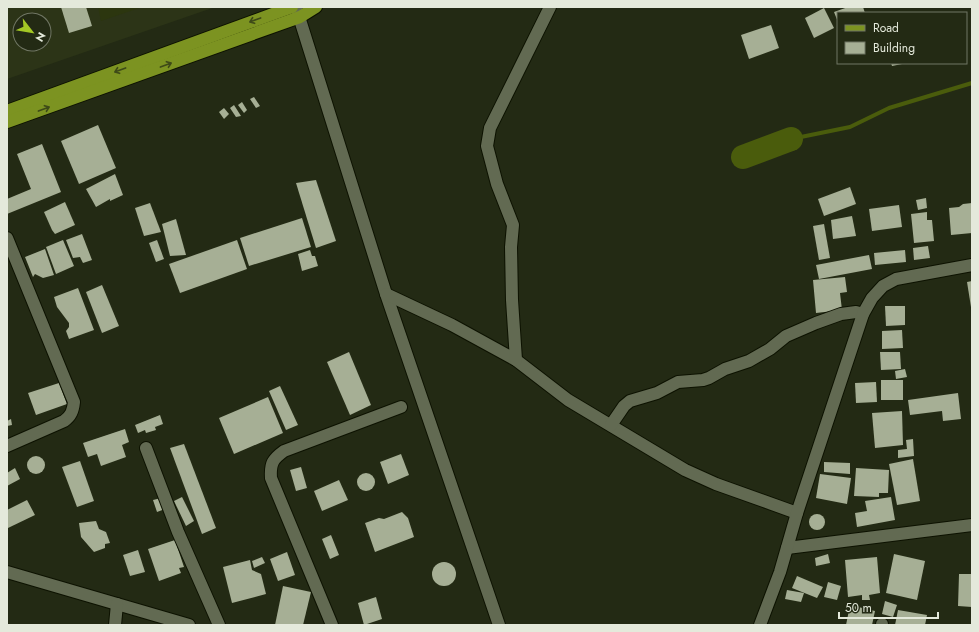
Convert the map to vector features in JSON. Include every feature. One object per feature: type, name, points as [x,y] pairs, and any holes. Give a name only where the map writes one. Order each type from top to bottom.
[{"type":"main road","points":[[7,111],[292,7]]},
{"type":"main road","points":[[7,122],[298,12],[316,7]]},
{"type":"street","points":[[516,360],[512,293],[511,248],[513,226],[497,184],[487,146],[490,128],[550,7]]},
{"type":"street","points":[[298,12],[386,294],[499,625]]},
{"type":"street","points":[[7,238],[74,402],[73,410],[69,417],[64,421],[7,446]]},
{"type":"street","points":[[760,625],[787,548],[797,513],[863,314],[872,298],[883,286],[896,278],[972,265]]},
{"type":"street","points":[[386,294],[452,324],[516,360],[568,400],[685,470],[702,478],[797,513]]},
{"type":"street","points":[[610,425],[624,406],[630,401],[657,393],[678,382],[703,380],[709,378],[725,369],[749,361],[770,349],[786,336],[816,323],[841,314],[856,312],[863,314]]},
{"type":"street","points":[[332,625],[271,478],[270,468],[274,458],[284,451],[401,407]]},
{"type":"street","points":[[146,448],[178,532],[219,625]]},
{"type":"street","points":[[787,548],[972,525]]},
{"type":"street","points":[[7,572],[188,625]]},
{"type":"street","points":[[115,625],[117,604]]},
{"type":"shaded area","points":[[7,7],[215,7],[7,79]]},
{"type":"shaded area","points":[[98,7],[142,7],[101,21]]},
{"type":"building","points":[[61,7],[86,7],[92,26],[69,33]]},
{"type":"building","points":[[848,7],[863,7],[865,12],[837,12],[837,20],[834,12]]},
{"type":"building","points":[[824,8],[834,28],[814,38],[805,18]]},
{"type":"building","points":[[771,25],[779,48],[749,59],[741,35]]},
{"type":"building","points":[[891,64],[902,64],[892,66]]},
{"type":"building","points":[[254,97],[260,106],[256,108],[250,99]]},
{"type":"building","points":[[242,102],[247,110],[244,113],[238,105]]},
{"type":"building","points":[[234,105],[241,116],[236,117],[230,108]]},
{"type":"building","points":[[224,108],[229,114],[224,119],[219,112]]},
{"type":"building","points":[[98,125],[116,168],[79,184],[61,141]]},
{"type":"building","points":[[42,144],[61,192],[7,214],[7,199],[31,189],[17,154]]},
{"type":"building","points":[[115,174],[123,195],[110,201],[110,199],[96,207],[86,189]]},
{"type":"building","points":[[316,180],[336,241],[316,248],[296,183]]},
{"type":"building","points":[[850,187],[856,204],[824,216],[818,199]]},
{"type":"building","points":[[926,198],[927,208],[918,210],[916,200]]},
{"type":"building","points":[[65,202],[75,225],[55,234],[44,212]]},
{"type":"building","points":[[150,203],[161,232],[144,236],[135,208]]},
{"type":"building","points":[[972,203],[972,233],[951,235],[949,208]]},
{"type":"building","points":[[899,205],[902,227],[872,231],[869,209]]},
{"type":"building","points":[[927,212],[927,220],[932,220],[934,241],[914,243],[911,214]]},
{"type":"building","points":[[852,216],[856,236],[833,239],[831,220]]},
{"type":"building","points":[[302,218],[311,247],[249,266],[240,238]]},
{"type":"building","points":[[176,219],[186,255],[170,256],[162,224]]},
{"type":"building","points":[[824,224],[830,258],[819,260],[813,226]]},
{"type":"building","points":[[82,234],[92,260],[83,263],[80,257],[73,258],[66,240]]},
{"type":"building","points":[[63,240],[74,266],[56,274],[46,247]]},
{"type":"building","points":[[157,240],[164,259],[156,262],[149,243]]},
{"type":"building","points":[[237,240],[247,269],[180,293],[169,264]]},
{"type":"building","points":[[928,246],[930,258],[914,260],[913,248]]},
{"type":"building","points":[[45,249],[54,275],[43,278],[35,274],[33,277],[25,257]]},
{"type":"building","points":[[310,250],[312,256],[315,256],[318,266],[302,271],[298,254]]},
{"type":"building","points":[[905,250],[906,262],[875,265],[874,253]]},
{"type":"building","points":[[869,255],[872,269],[819,279],[816,265]]},
{"type":"building","points":[[845,277],[847,292],[840,293],[842,310],[816,313],[813,280]]},
{"type":"building","points":[[972,281],[972,307],[971,307],[967,282]]},
{"type":"building","points":[[102,285],[119,326],[102,333],[86,292]]},
{"type":"building","points":[[78,288],[94,330],[69,339],[66,331],[69,327],[69,323],[57,307],[54,297]]},
{"type":"building","points":[[885,306],[905,306],[905,325],[886,326]]},
{"type":"building","points":[[902,330],[903,348],[882,349],[882,331]]},
{"type":"building","points":[[349,352],[371,405],[350,415],[327,362]]},
{"type":"building","points":[[880,352],[900,352],[901,369],[881,370]]},
{"type":"building","points":[[905,369],[907,377],[896,379],[895,371]]},
{"type":"building","points":[[881,380],[903,380],[903,400],[881,400]]},
{"type":"building","points":[[876,382],[877,402],[856,403],[855,383]]},
{"type":"building","points":[[59,383],[67,404],[36,415],[28,393]]},
{"type":"building","points":[[280,386],[298,425],[286,430],[269,391]]},
{"type":"building","points":[[958,393],[961,419],[943,421],[942,411],[910,415],[908,400]]},
{"type":"building","points":[[268,397],[283,433],[234,454],[219,418]]},
{"type":"building","points":[[902,411],[903,445],[875,448],[872,413]]},
{"type":"building","points":[[160,415],[163,424],[155,427],[156,430],[146,433],[145,430],[138,433],[135,425]]},
{"type":"building","points":[[11,419],[12,425],[7,426],[7,421]]},
{"type":"building","points":[[125,429],[129,442],[122,445],[126,457],[101,466],[97,454],[88,457],[83,443]]},
{"type":"building","points":[[913,439],[914,456],[898,458],[898,450],[907,449],[906,440]]},
{"type":"building","points":[[184,444],[216,528],[202,534],[170,448]]},
{"type":"building","points":[[401,454],[409,475],[388,484],[380,462]]},
{"type":"building","points":[[32,456],[40,456],[45,461],[43,472],[40,474],[32,474],[27,469],[27,461]]},
{"type":"building","points":[[913,459],[920,501],[897,505],[889,464]]},
{"type":"building","points":[[80,461],[94,501],[77,507],[62,467]]},
{"type":"building","points":[[824,462],[850,463],[850,474],[824,472]]},
{"type":"building","points":[[301,467],[307,488],[296,491],[290,470]]},
{"type":"building","points":[[15,468],[20,479],[7,486],[7,473]]},
{"type":"building","points":[[856,468],[889,470],[888,493],[879,493],[879,497],[854,496]]},
{"type":"building","points":[[366,473],[372,476],[375,482],[372,488],[366,491],[360,488],[357,482],[360,476]]},
{"type":"building","points":[[820,474],[851,478],[847,504],[816,498]]},
{"type":"building","points":[[339,480],[348,500],[322,511],[314,491]]},
{"type":"building","points":[[182,497],[194,521],[186,526],[174,501]]},
{"type":"building","points":[[891,497],[895,520],[857,527],[855,513],[867,511],[865,501]]},
{"type":"building","points":[[161,498],[165,509],[157,512],[153,500]]},
{"type":"building","points":[[27,500],[35,515],[8,528],[7,510]]},
{"type":"building","points":[[402,512],[408,518],[414,537],[375,552],[365,523],[379,518],[384,519]]},
{"type":"building","points":[[817,514],[823,516],[825,522],[823,528],[817,530],[811,528],[809,522],[811,516]]},
{"type":"building","points":[[96,521],[99,529],[106,532],[110,543],[105,544],[105,548],[94,552],[81,537],[79,523]]},
{"type":"building","points":[[331,535],[339,555],[330,559],[322,539]]},
{"type":"building","points":[[175,540],[184,567],[179,568],[181,573],[159,581],[148,549]]},
{"type":"building","points":[[138,550],[145,572],[130,576],[123,555]]},
{"type":"building","points":[[287,552],[295,575],[278,581],[270,559]]},
{"type":"building","points":[[828,554],[830,563],[816,566],[815,558]]},
{"type":"building","points":[[894,554],[925,561],[917,600],[886,593]]},
{"type":"building","points":[[262,557],[265,563],[254,568],[252,561]]},
{"type":"building","points":[[877,557],[880,593],[869,595],[870,600],[862,600],[862,595],[848,597],[845,560]]},
{"type":"building","points":[[250,560],[252,570],[261,574],[266,594],[232,603],[223,567]]},
{"type":"building","points":[[444,562],[453,565],[456,574],[453,583],[444,586],[435,583],[432,574],[435,565]]},
{"type":"building","points":[[959,574],[972,574],[972,607],[958,606]]},
{"type":"building","points":[[797,576],[823,587],[817,598],[792,588]]},
{"type":"building","points":[[828,582],[841,586],[837,600],[824,597]]},
{"type":"building","points":[[283,586],[311,592],[303,625],[275,625]]},
{"type":"building","points":[[787,590],[804,593],[801,602],[785,599]]},
{"type":"building","points":[[376,597],[382,619],[364,625],[358,603]]},
{"type":"building","points":[[885,601],[897,605],[893,617],[882,614]]},
{"type":"building","points":[[850,605],[875,611],[872,625],[846,625]]},
{"type":"building","points":[[898,610],[927,615],[925,625],[895,625]]},
{"type":"waterway","points":[[791,139],[850,127],[889,108],[972,83]]},
{"type":"waterway","points":[[743,157],[791,139]]}]
